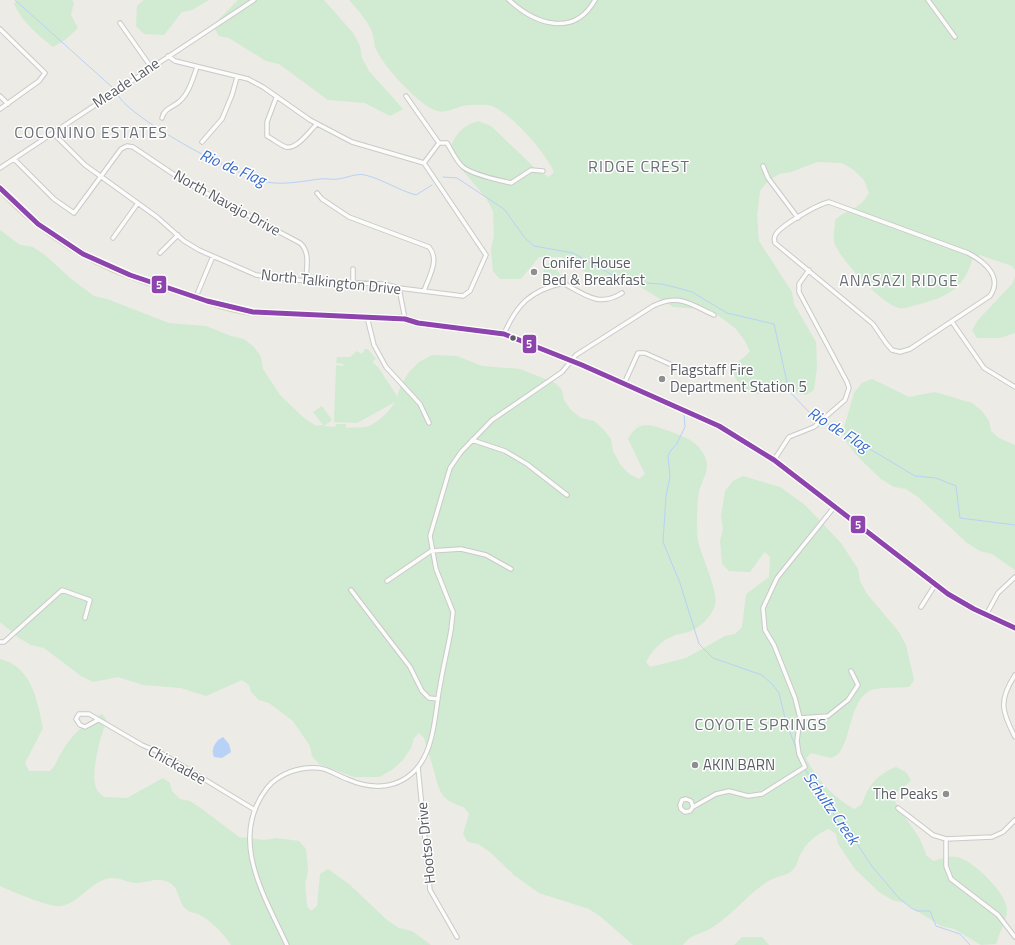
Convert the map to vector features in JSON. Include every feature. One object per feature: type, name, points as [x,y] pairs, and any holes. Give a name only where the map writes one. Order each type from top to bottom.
[{"type":"main road","points":[[0,188],[29,215],[59,238],[93,259],[129,275],[242,310],[405,320],[504,334],[624,384],[719,426],[774,460],[935,584],[986,615],[1015,628]]},
{"type":"street","name":"Meade Lane","points":[[0,168],[254,0]]},
{"type":"street","points":[[509,0],[524,11],[551,24],[562,25],[577,20],[595,0]]},
{"type":"street","points":[[928,0],[955,37]]},
{"type":"street","points":[[120,23],[151,67]]},
{"type":"street","points":[[0,29],[45,73],[39,81],[0,109]]},
{"type":"street","points":[[168,56],[175,61],[248,79],[258,84],[276,98],[318,124],[352,142],[424,163],[439,143]]},
{"type":"street","points":[[162,118],[163,114],[171,106],[180,101],[187,92],[197,67]]},
{"type":"street","points":[[202,142],[222,119],[232,95],[237,77]]},
{"type":"street","points":[[0,96],[8,104]]},
{"type":"street","points":[[406,96],[439,143],[447,144],[464,167],[473,172],[511,183],[531,170],[543,171]]},
{"type":"street","points":[[276,98],[267,122],[267,136],[287,148],[294,147],[318,124]]},
{"type":"street","name":"North Talkington Drive","points":[[52,133],[84,165],[138,203],[199,250],[256,275],[306,281],[384,284],[399,288],[463,296],[470,291],[486,255],[424,163]]},
{"type":"street","name":"North Navajo Drive","points":[[100,177],[121,149],[127,146],[133,147],[182,180],[300,243],[306,250],[307,255],[306,281]]},
{"type":"street","points":[[14,159],[54,199],[74,213],[100,177]]},
{"type":"street","points":[[763,166],[768,178],[798,218]]},
{"type":"street","points":[[317,193],[322,199],[349,216],[429,247],[433,251],[434,261],[424,290]]},
{"type":"street","points":[[828,202],[968,253],[976,257],[994,277],[996,283],[990,296],[905,352],[896,352],[888,347],[873,324],[810,270],[778,246],[774,238],[776,234],[798,218],[818,205],[828,202]]},
{"type":"street","points":[[113,238],[138,203]]},
{"type":"street","points":[[160,253],[178,235]]},
{"type":"street","points":[[198,292],[213,256]]},
{"type":"street","points":[[353,269],[353,282]]},
{"type":"street","points":[[774,460],[789,437],[814,427],[845,400],[848,388],[847,382],[799,292],[799,284],[810,270]]},
{"type":"street","points":[[504,334],[514,313],[522,303],[544,288],[563,284],[596,300],[613,299],[622,293]]},
{"type":"street","points":[[399,288],[405,320]]},
{"type":"street","points":[[287,945],[261,890],[248,845],[250,828],[255,810],[264,792],[272,782],[293,771],[309,768],[321,768],[363,785],[375,788],[388,786],[402,781],[418,767],[431,739],[453,612],[436,569],[430,536],[450,468],[472,440],[492,420],[562,372],[570,361],[634,318],[666,299],[679,300],[714,315]]},
{"type":"street","points":[[367,318],[374,345],[386,367],[420,404],[429,423]]},
{"type":"street","points":[[952,322],[984,368],[1015,386]]},
{"type":"street","points":[[624,384],[638,353],[645,353],[674,366]]},
{"type":"street","points":[[472,440],[505,451],[527,464],[567,495]]},
{"type":"street","points":[[693,807],[716,794],[729,791],[748,796],[762,794],[805,767],[799,754],[797,741],[800,718],[795,698],[774,645],[765,630],[763,608],[778,578],[835,506]]},
{"type":"street","points":[[387,581],[432,551],[461,549],[486,555],[511,569]]},
{"type":"street","points":[[986,615],[998,593],[1015,577]]},
{"type":"street","points":[[921,607],[935,584]]},
{"type":"street","points":[[0,642],[6,640],[62,590],[90,600],[86,618]]},
{"type":"street","points":[[351,590],[410,667],[422,691],[429,698],[438,699]]},
{"type":"street","points":[[800,718],[828,716],[848,700],[858,685],[850,671]]},
{"type":"street","points":[[1015,675],[1005,692],[1002,707],[1006,720],[1015,737]]},
{"type":"street","name":"Chickadee","points":[[98,720],[85,727],[80,726],[76,719],[79,714],[84,713],[98,720],[142,745],[161,753],[255,810]]},
{"type":"street","name":"Hootso Drive","points":[[418,767],[430,890],[456,937]]},
{"type":"street","points":[[898,808],[933,835],[946,839],[992,837],[1003,832],[1015,820]]},
{"type":"street","points":[[946,839],[946,866],[951,879],[998,915],[1015,937]]},
{"type":"green space","points":[[17,0],[72,0],[74,3],[71,15],[78,28],[65,40],[53,47],[26,23],[14,4]]},
{"type":"green space","points":[[144,0],[209,0],[192,10],[182,12],[164,35],[144,34],[136,26],[137,6]]},
{"type":"green space","points":[[238,0],[324,0],[353,33],[360,46],[362,58],[369,71],[403,109],[390,116],[365,103],[328,100],[279,64],[266,61],[229,38],[219,36],[214,28],[220,18]]},
{"type":"green space","points":[[349,0],[1015,0],[1015,270],[1012,266],[980,255],[972,260],[964,279],[952,291],[944,296],[926,302],[905,308],[899,308],[883,299],[872,290],[843,258],[834,241],[835,220],[861,203],[869,193],[864,180],[854,170],[842,163],[817,162],[791,172],[779,174],[768,181],[760,191],[757,216],[759,241],[792,292],[794,304],[816,342],[817,367],[814,390],[806,395],[784,389],[758,394],[746,389],[736,379],[732,368],[750,351],[745,341],[735,328],[711,310],[673,307],[636,284],[599,281],[562,257],[539,257],[521,279],[500,279],[493,271],[491,249],[494,236],[493,211],[486,198],[454,160],[450,148],[455,138],[464,128],[478,121],[491,126],[539,172],[549,177],[554,172],[550,164],[528,135],[509,117],[492,106],[468,105],[448,111],[438,111],[420,101],[405,87],[384,63],[375,47],[373,35],[369,26],[363,16]]},
{"type":"green space","points":[[0,230],[20,245],[33,247],[45,255],[70,278],[94,296],[107,299],[169,323],[206,326],[231,336],[244,339],[254,347],[261,357],[263,369],[280,395],[304,418],[316,426],[323,425],[313,412],[322,406],[332,420],[324,426],[335,427],[336,424],[346,424],[346,428],[366,427],[383,417],[393,406],[395,402],[357,423],[334,422],[336,365],[343,366],[344,364],[336,363],[337,357],[350,357],[357,351],[362,354],[365,349],[368,349],[376,359],[372,362],[378,367],[397,396],[396,400],[401,385],[409,372],[419,362],[432,355],[457,356],[482,366],[520,369],[555,383],[562,390],[564,400],[571,410],[581,418],[594,421],[603,429],[611,439],[613,451],[620,464],[629,474],[639,479],[645,474],[628,439],[637,428],[648,425],[670,431],[689,439],[703,453],[707,463],[706,472],[699,491],[697,530],[698,541],[716,599],[715,605],[707,619],[695,629],[669,638],[657,646],[646,662],[650,667],[686,658],[725,636],[735,634],[742,627],[746,594],[769,577],[770,557],[765,552],[750,572],[729,571],[722,564],[720,541],[723,529],[721,516],[725,491],[733,481],[743,476],[780,487],[805,505],[841,543],[858,569],[860,581],[867,594],[899,632],[906,645],[914,680],[909,687],[879,688],[867,693],[856,707],[847,737],[839,753],[831,758],[811,753],[806,758],[810,766],[826,787],[839,799],[854,809],[862,804],[867,791],[874,781],[884,773],[896,767],[906,772],[911,780],[893,797],[924,847],[926,855],[933,861],[952,856],[964,859],[988,878],[1005,902],[1007,909],[1006,917],[996,944],[981,945],[954,929],[941,926],[904,903],[892,900],[879,892],[855,869],[838,844],[836,834],[829,829],[820,833],[808,843],[802,851],[792,871],[767,882],[753,892],[720,922],[693,936],[683,945],[633,945],[601,917],[589,909],[539,893],[514,875],[490,852],[478,844],[468,842],[463,834],[469,814],[464,807],[450,801],[442,794],[424,738],[419,733],[414,738],[411,748],[403,760],[392,770],[379,777],[354,777],[319,764],[312,756],[310,746],[293,721],[269,703],[259,700],[251,692],[249,685],[242,680],[206,696],[181,688],[143,685],[118,677],[93,682],[81,676],[44,648],[31,645],[19,638],[0,622]]},
{"type":"green space","points":[[549,262],[561,275],[548,282],[541,275]]},
{"type":"green space","points":[[1015,277],[1015,333],[1000,338],[977,338],[972,330],[978,320],[1012,284]]},
{"type":"green space","points":[[872,379],[909,397],[935,392],[972,403],[982,411],[989,421],[991,431],[999,438],[1015,445],[1015,570],[992,554],[980,551],[967,543],[918,497],[906,489],[894,487],[881,479],[857,456],[847,443],[843,431],[854,393],[862,383]]},
{"type":"green space","points":[[0,659],[11,663],[26,677],[35,696],[38,707],[43,728],[25,763],[29,771],[50,771],[65,747],[74,736],[89,722],[102,714],[107,720],[99,745],[94,775],[97,790],[104,797],[127,798],[163,778],[170,783],[172,791],[180,799],[190,801],[239,837],[264,840],[276,838],[299,841],[306,849],[308,871],[305,884],[307,906],[311,911],[317,906],[320,874],[328,869],[350,885],[387,920],[399,928],[412,931],[431,945],[231,945],[221,932],[212,924],[198,914],[189,912],[182,904],[176,889],[170,883],[161,880],[137,883],[111,878],[97,883],[74,901],[61,906],[40,902],[0,886]]},
{"type":"green space","points":[[742,937],[762,937],[769,945],[734,945]]},
{"type":"water","points":[[223,737],[229,744],[231,752],[222,758],[214,757],[214,745]]},
{"type":"waterway","name":"Rio de Flag","points":[[15,0],[112,87]]},
{"type":"waterway","name":"Rio de Flag","points":[[118,95],[127,106],[144,119],[190,148],[260,180],[274,183],[286,183],[322,179],[338,179],[355,175],[365,175],[416,195],[432,185]]},
{"type":"waterway","name":"Rio de Flag","points":[[443,177],[457,178],[504,209],[525,238],[534,246],[573,253],[625,282],[662,284],[678,288],[692,292],[727,313],[774,324],[789,391],[809,412],[820,419]]},
{"type":"waterway","name":"Schultz Creek","points":[[684,414],[685,427],[676,445],[668,456],[670,477],[666,496],[663,542],[680,583],[699,644],[713,658],[762,675],[773,685],[779,693],[786,722],[796,748]]},
{"type":"waterway","name":"Rio de Flag","points":[[823,421],[915,476],[936,478],[956,486],[960,518],[1015,525]]},
{"type":"waterway","name":"Schultz Creek","points":[[805,769],[842,827],[854,839],[871,865],[898,897],[917,911],[930,911],[936,926],[960,934],[970,945]]},
{"type":"transit line","name":"5","points":[[0,188],[38,224],[83,254],[130,275],[207,301],[253,312],[405,319],[418,323],[504,334],[582,365],[719,426],[774,460],[948,594],[974,609],[1015,628]]},
{"type":"place","name":"Conifer House Bed & Breakfast","points":[[534,272]]},
{"type":"place","name":"Flagstaff Fire Department Station 5","points":[[662,379]]},
{"type":"place","name":"AKIN BARN","points":[[695,765]]},
{"type":"place","name":"The Peaks","points":[[946,794]]},
{"type":"district","name":"COCONINO ESTATES","points":[[91,132]]},
{"type":"district","name":"RIDGE CREST","points":[[639,166]]},
{"type":"district","name":"ANASAZI RIDGE","points":[[899,280]]},
{"type":"district","name":"COYOTE SPRINGS","points":[[761,724]]}]
